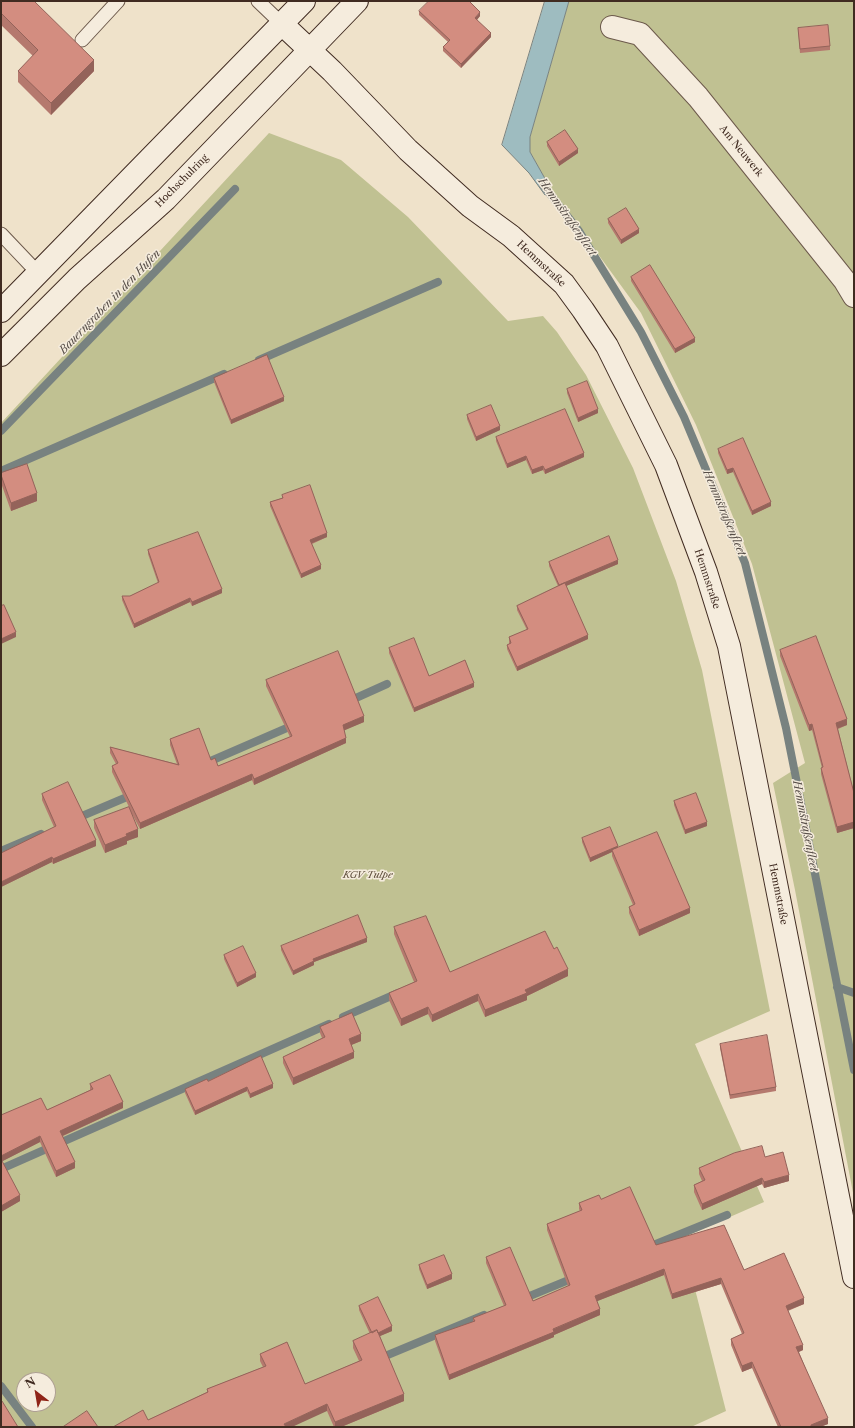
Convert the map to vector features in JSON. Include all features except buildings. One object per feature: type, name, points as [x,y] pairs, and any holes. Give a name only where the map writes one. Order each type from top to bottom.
[{"type":"street","points":[[1,311],[304,1]]},
{"type":"street","name":"Hochschulring","points":[[1,355],[77,279],[166,199],[357,1]]},
{"type":"street","name":"Hemmstraße","points":[[282,24],[310,50],[414,155],[470,206],[511,236],[564,284],[607,346],[666,465],[706,572],[729,646],[854,1277]]},
{"type":"street","name":"Am Neuwerk","points":[[612,27],[640,34],[698,97],[845,281],[854,296]]},
{"type":"lane","points":[[82,40],[118,1]]},
{"type":"lane","points":[[258,1],[282,24]]},
{"type":"lane","points":[[1,234],[38,274]]},
{"type":"green space","points":[[569,1],[854,1],[854,1198],[773,783],[805,763],[752,564],[696,425],[641,313],[552,191],[530,152],[530,137]]},
{"type":"green space","name":"KGV Tulpe","points":[[269,133],[341,160],[408,217],[508,321],[543,316],[557,332],[586,375],[633,468],[676,581],[702,670],[770,1011],[695,1044],[764,1202],[682,1238],[726,1411],[691,1427],[1,1427],[1,423]]},
{"type":"water","points":[[545,1],[569,1],[530,137],[530,152],[552,191],[545,195],[529,173],[502,145]]},
{"type":"waterway","name":"Hemmstraßenfleet","points":[[543,185],[579,231],[641,332],[684,417],[745,563],[786,728],[854,1070]]},
{"type":"waterway","name":"Bauerngraben in den Hufen","points":[[1,431],[235,189]]},
{"type":"waterway","points":[[259,360],[438,282]]},
{"type":"waterway","points":[[1,471],[224,374]]},
{"type":"waterway","points":[[347,702],[387,684]]},
{"type":"waterway","points":[[206,763],[296,724]]},
{"type":"waterway","points":[[75,819],[134,794]]},
{"type":"waterway","points":[[1,851],[41,834]]},
{"type":"waterway","points":[[837,987],[854,993]]},
{"type":"waterway","points":[[343,1017],[398,993]]},
{"type":"waterway","points":[[1,1169],[329,1024]]},
{"type":"waterway","points":[[646,1248],[727,1215]]},
{"type":"waterway","points":[[520,1300],[576,1277]]},
{"type":"waterway","points":[[378,1359],[484,1315]]},
{"type":"waterway","name":"Bauerngraben in den Hufen","points":[[1,1386],[32,1427]]}]
